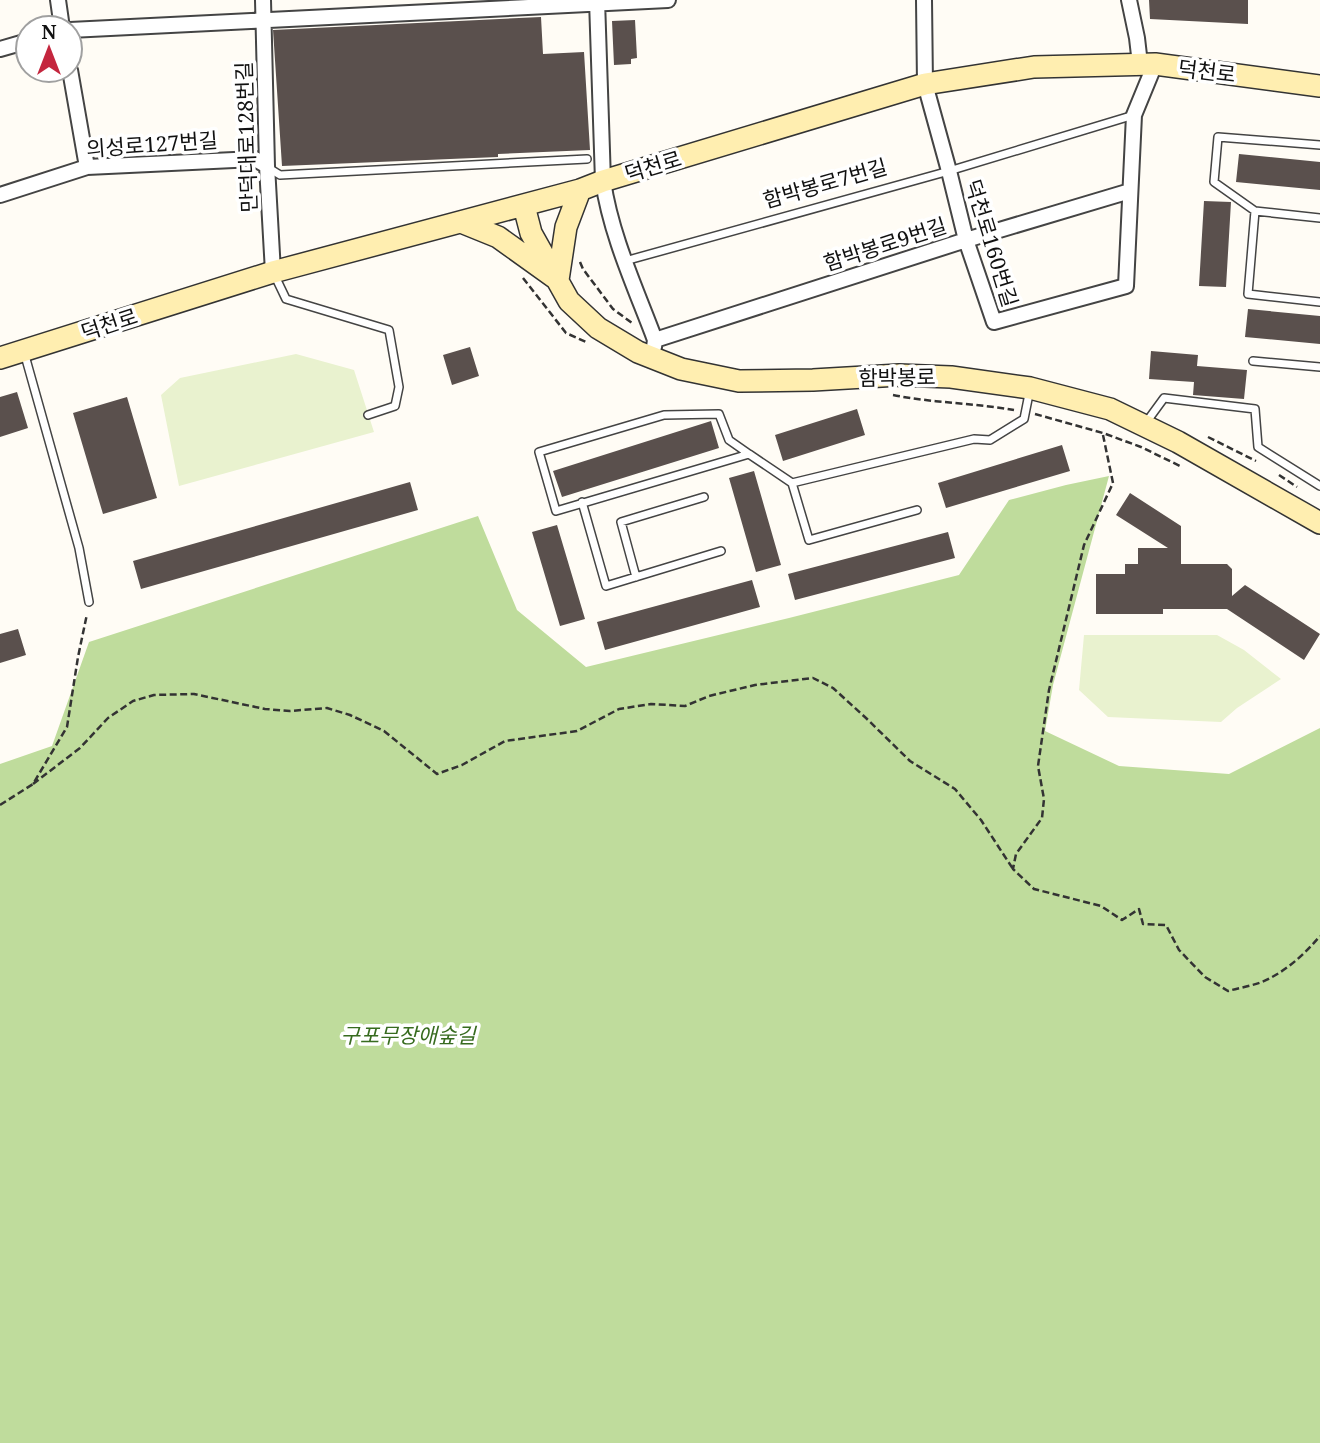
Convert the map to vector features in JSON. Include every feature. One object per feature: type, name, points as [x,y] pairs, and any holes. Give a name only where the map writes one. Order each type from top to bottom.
[{"type":"main road","name":"덕천로","points":[[0,358],[273,272],[580,190],[925,84],[1034,66],[1148,64],[1320,86]]},
{"type":"main road","points":[[461,222],[498,237],[558,280],[566,226],[580,190]]},
{"type":"main road","name":"함박봉로","points":[[524,206],[531,233],[569,301],[598,328],[638,352],[653,349],[681,369],[739,381],[899,375],[951,377],[1030,388],[1110,408],[1178,442],[1320,523]]},
{"type":"street","name":"만덕대로128번길","points":[[263,0],[267,166],[273,272]]},
{"type":"street","points":[[84,29],[668,0]]},
{"type":"street","name":"덕천로160번길","points":[[924,0],[925,84],[966,240],[994,322],[1126,286],[1130,191]]},
{"type":"street","points":[[1129,0],[1137,38],[1148,64],[1134,115],[1130,191]]},
{"type":"street","points":[[597,2],[606,201],[653,349]]},
{"type":"street","points":[[72,84],[87,167]]},
{"type":"street","name":"의성로127번길","points":[[0,195],[87,167],[255,159],[267,166]]},
{"type":"street","name":"함박봉로9번길","points":[[653,349],[966,240],[1130,191]]},
{"type":"lane","name":"함박봉로7번길","points":[[625,261],[949,171],[1134,115]]},
{"type":"lane","points":[[1320,145],[1218,137],[1214,182],[1255,211],[1320,218]]},
{"type":"lane","points":[[267,166],[280,175],[587,159]]},
{"type":"lane","points":[[1255,211],[1248,294],[1320,302]]},
{"type":"lane","points":[[273,272],[286,299],[389,330],[399,387],[395,407],[368,415]]},
{"type":"lane","points":[[24,351],[79,548],[89,602]]},
{"type":"lane","points":[[1253,361],[1320,367]]},
{"type":"lane","points":[[792,483],[974,439],[990,440],[1024,419],[1030,388]]},
{"type":"lane","points":[[1144,426],[1164,398],[1255,409],[1258,447],[1320,486]]},
{"type":"lane","points":[[749,454],[556,511],[539,452],[664,415],[719,414],[729,440],[792,483],[809,540],[918,510]]},
{"type":"lane","points":[[636,577],[621,522],[704,497]]},
{"type":"lane","points":[[582,502],[606,586],[721,551]]},
{"type":"path","points":[[580,260],[583,269],[613,309],[653,349]]},
{"type":"path","points":[[519,273],[566,333],[591,345]]},
{"type":"path","points":[[891,395],[1026,412],[1103,433],[1185,468]]},
{"type":"path","points":[[1200,432],[1259,462]]},
{"type":"path","points":[[1013,869],[1016,854],[1042,818],[1044,799],[1038,766],[1049,690],[1084,545],[1113,483],[1103,433]]},
{"type":"path","points":[[1280,476],[1300,489]]},
{"type":"path","points":[[33,784],[67,727],[89,602]]},
{"type":"path","points":[[0,806],[80,748],[108,718],[133,701],[155,695],[194,694],[265,709],[290,711],[327,708],[350,715],[383,731],[437,774],[462,765],[505,741],[577,731],[619,709],[651,704],[685,706],[709,696],[755,685],[813,678],[833,688],[910,761],[955,789],[981,820],[1013,869],[1034,889],[1101,906],[1122,920],[1139,909],[1143,924],[1166,925],[1179,950],[1205,977],[1228,990],[1261,982],[1287,968],[1307,952],[1320,936]]},
{"type":"green space","points":[[296,354],[354,370],[374,432],[179,486],[161,395],[180,378]]},
{"type":"green space","name":"구포무장애숲길","points":[[1109,476],[1053,685],[1045,731],[1119,766],[1229,774],[1320,728],[1320,1443],[0,1443],[0,764],[52,746],[89,642],[478,516],[517,610],[586,667],[959,575],[1009,500]]},
{"type":"green space","points":[[1084,635],[1217,635],[1244,650],[1281,679],[1221,722],[1108,717],[1079,690]]},
{"type":"building","points":[[1149,0],[1248,0],[1248,24],[1150,19]]},
{"type":"building","points":[[541,17],[543,54],[584,52],[590,150],[498,154],[498,157],[282,166],[273,30]]},
{"type":"building","points":[[635,20],[637,58],[631,59],[631,64],[614,65],[612,21]]},
{"type":"building","points":[[1239,154],[1320,162],[1320,190],[1236,182]]},
{"type":"building","points":[[1204,201],[1231,202],[1226,287],[1199,286]]},
{"type":"building","points":[[1248,309],[1320,316],[1320,344],[1245,337]]},
{"type":"building","points":[[470,347],[479,376],[452,385],[443,355]]},
{"type":"building","points":[[1151,351],[1198,355],[1197,366],[1247,370],[1244,399],[1193,395],[1194,382],[1149,379]]},
{"type":"building","points":[[17,392],[28,428],[0,437],[0,397]]},
{"type":"building","points":[[127,397],[157,498],[103,514],[73,413]]},
{"type":"building","points":[[857,409],[865,435],[783,461],[775,435]]},
{"type":"building","points":[[711,421],[719,448],[562,497],[553,471]]},
{"type":"building","points":[[1062,445],[1070,471],[946,508],[938,483]]},
{"type":"building","points":[[754,471],[781,565],[756,572],[729,478]]},
{"type":"building","points":[[410,482],[418,510],[141,589],[133,561]]},
{"type":"building","points":[[1130,493],[1181,526],[1181,564],[1227,564],[1232,569],[1232,596],[1245,585],[1320,634],[1304,660],[1227,609],[1163,609],[1163,614],[1096,614],[1096,574],[1125,574],[1125,564],[1138,564],[1138,548],[1168,548],[1116,515]]},
{"type":"building","points":[[557,525],[585,619],[560,626],[532,532]]},
{"type":"building","points":[[948,532],[955,558],[795,600],[788,574]]},
{"type":"building","points":[[752,580],[760,607],[605,650],[597,622]]},
{"type":"building","points":[[18,629],[26,655],[0,663],[0,634]]}]
